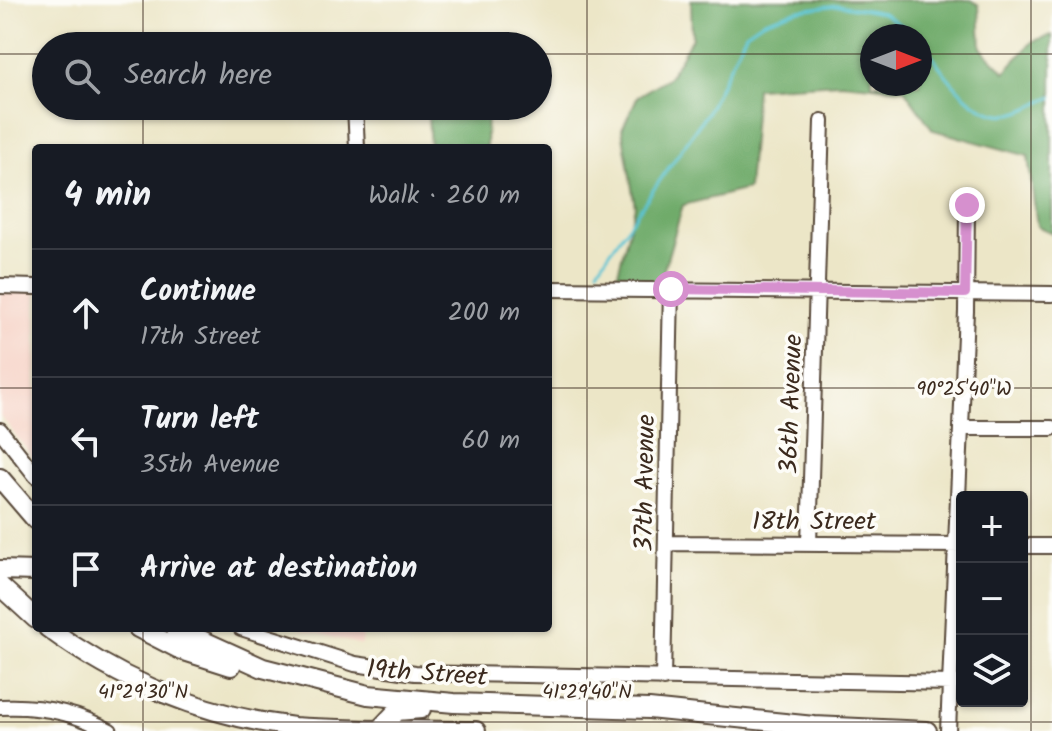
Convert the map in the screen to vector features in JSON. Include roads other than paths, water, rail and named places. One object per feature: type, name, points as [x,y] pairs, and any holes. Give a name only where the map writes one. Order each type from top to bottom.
[{"type":"main road","points":[[0,478],[32,515]]},
{"type":"main road","points":[[0,570],[32,571]]},
{"type":"main road","points":[[0,586],[32,615]]},
{"type":"main road","points":[[54,632],[82,652],[174,698],[260,721],[294,727],[476,731]]},
{"type":"main road","points":[[146,632],[181,650],[243,670],[316,684]]},
{"type":"main road","name":"19th Street","points":[[183,632],[249,663],[350,692],[419,701],[576,705],[814,726],[927,731]]},
{"type":"main road","points":[[128,677],[149,693],[181,707],[274,731]]},
{"type":"main road","points":[[350,692],[372,707],[379,730]]},
{"type":"main road","points":[[379,730],[391,715],[405,709],[488,711],[576,705]]},
{"type":"street","points":[[356,120],[357,144]]},
{"type":"street","name":"36th Avenue","points":[[809,544],[822,121]]},
{"type":"street","points":[[960,491],[967,205]]},
{"type":"street","points":[[0,286],[32,287]]},
{"type":"street","points":[[552,289],[1052,294]]},
{"type":"street","name":"37th Avenue","points":[[663,679],[671,289]]},
{"type":"street","points":[[961,428],[1052,428]]},
{"type":"street","points":[[0,430],[32,471]]},
{"type":"street","name":"18th Street","points":[[666,543],[956,545]]},
{"type":"street","points":[[1028,546],[1052,546]]},
{"type":"street","points":[[948,731],[958,563]]},
{"type":"street","name":"19th Street","points":[[254,632],[355,664],[415,673],[952,683]]},
{"type":"street","points":[[0,707],[53,709],[87,719],[110,731]]},
{"type":"waterway","points":[[598,269],[707,113],[746,33],[762,22],[799,10],[838,5],[883,13],[899,24]]},
{"type":"waterway","points":[[932,56],[970,100],[997,114],[1012,114],[1052,97]]}]
